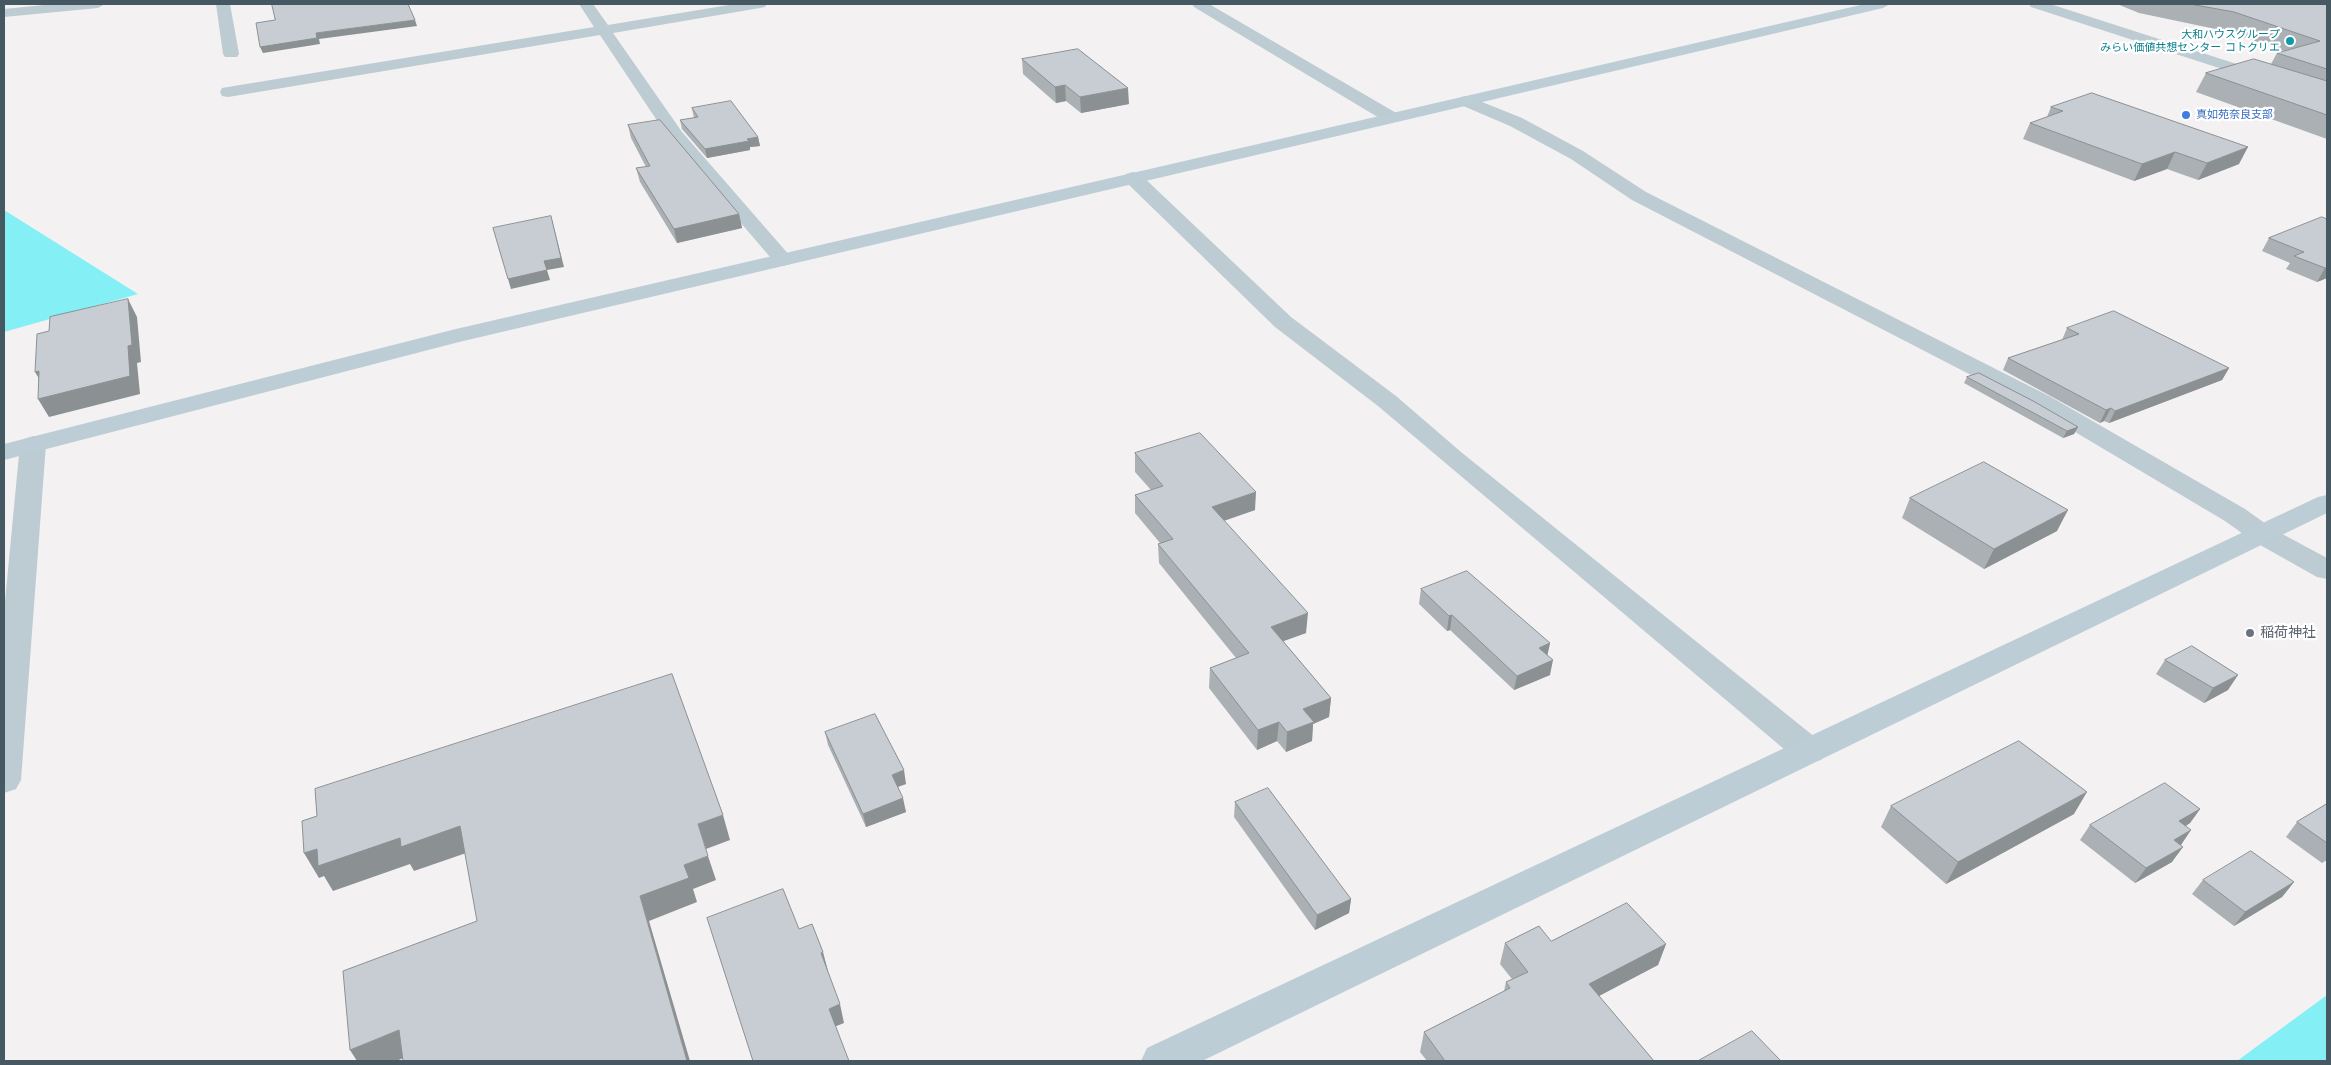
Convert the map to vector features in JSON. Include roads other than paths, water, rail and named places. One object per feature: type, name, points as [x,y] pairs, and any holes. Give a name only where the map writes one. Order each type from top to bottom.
[{"type":"street","points":[[4,13],[70,5],[98,4]]},
{"type":"street","points":[[223,4],[231,54]]},
{"type":"street","points":[[586,4],[676,136],[783,260]]},
{"type":"street","points":[[228,92],[760,4]]},
{"type":"street","points":[[1199,4],[1392,118]]},
{"type":"street","points":[[4,452],[456,336],[1883,4]]},
{"type":"street","points":[[2036,4],[2327,98]]},
{"type":"street","points":[[1467,101],[1516,122],[1577,155],[1639,196],[2042,402],[2327,570]]},
{"type":"street","points":[[1133,178],[1283,322],[1387,400],[1452,457],[1809,751]]},
{"type":"street","points":[[4,780],[33,444]]},
{"type":"street","points":[[1161,1061],[2327,503]]},
{"type":"water","points":[[4,210],[138,294],[4,332]]},
{"type":"water","points":[[2327,995],[2327,1061],[2237,1061]]},
{"type":"place","name":"大和ハウスグループ みらい価値共想センター コトクリエ","points":[[2290,41]]},
{"type":"place","name":"真如苑奈良支部","points":[[2186,115]]},
{"type":"place","name":"稲荷神社","points":[[2250,633]]}]
